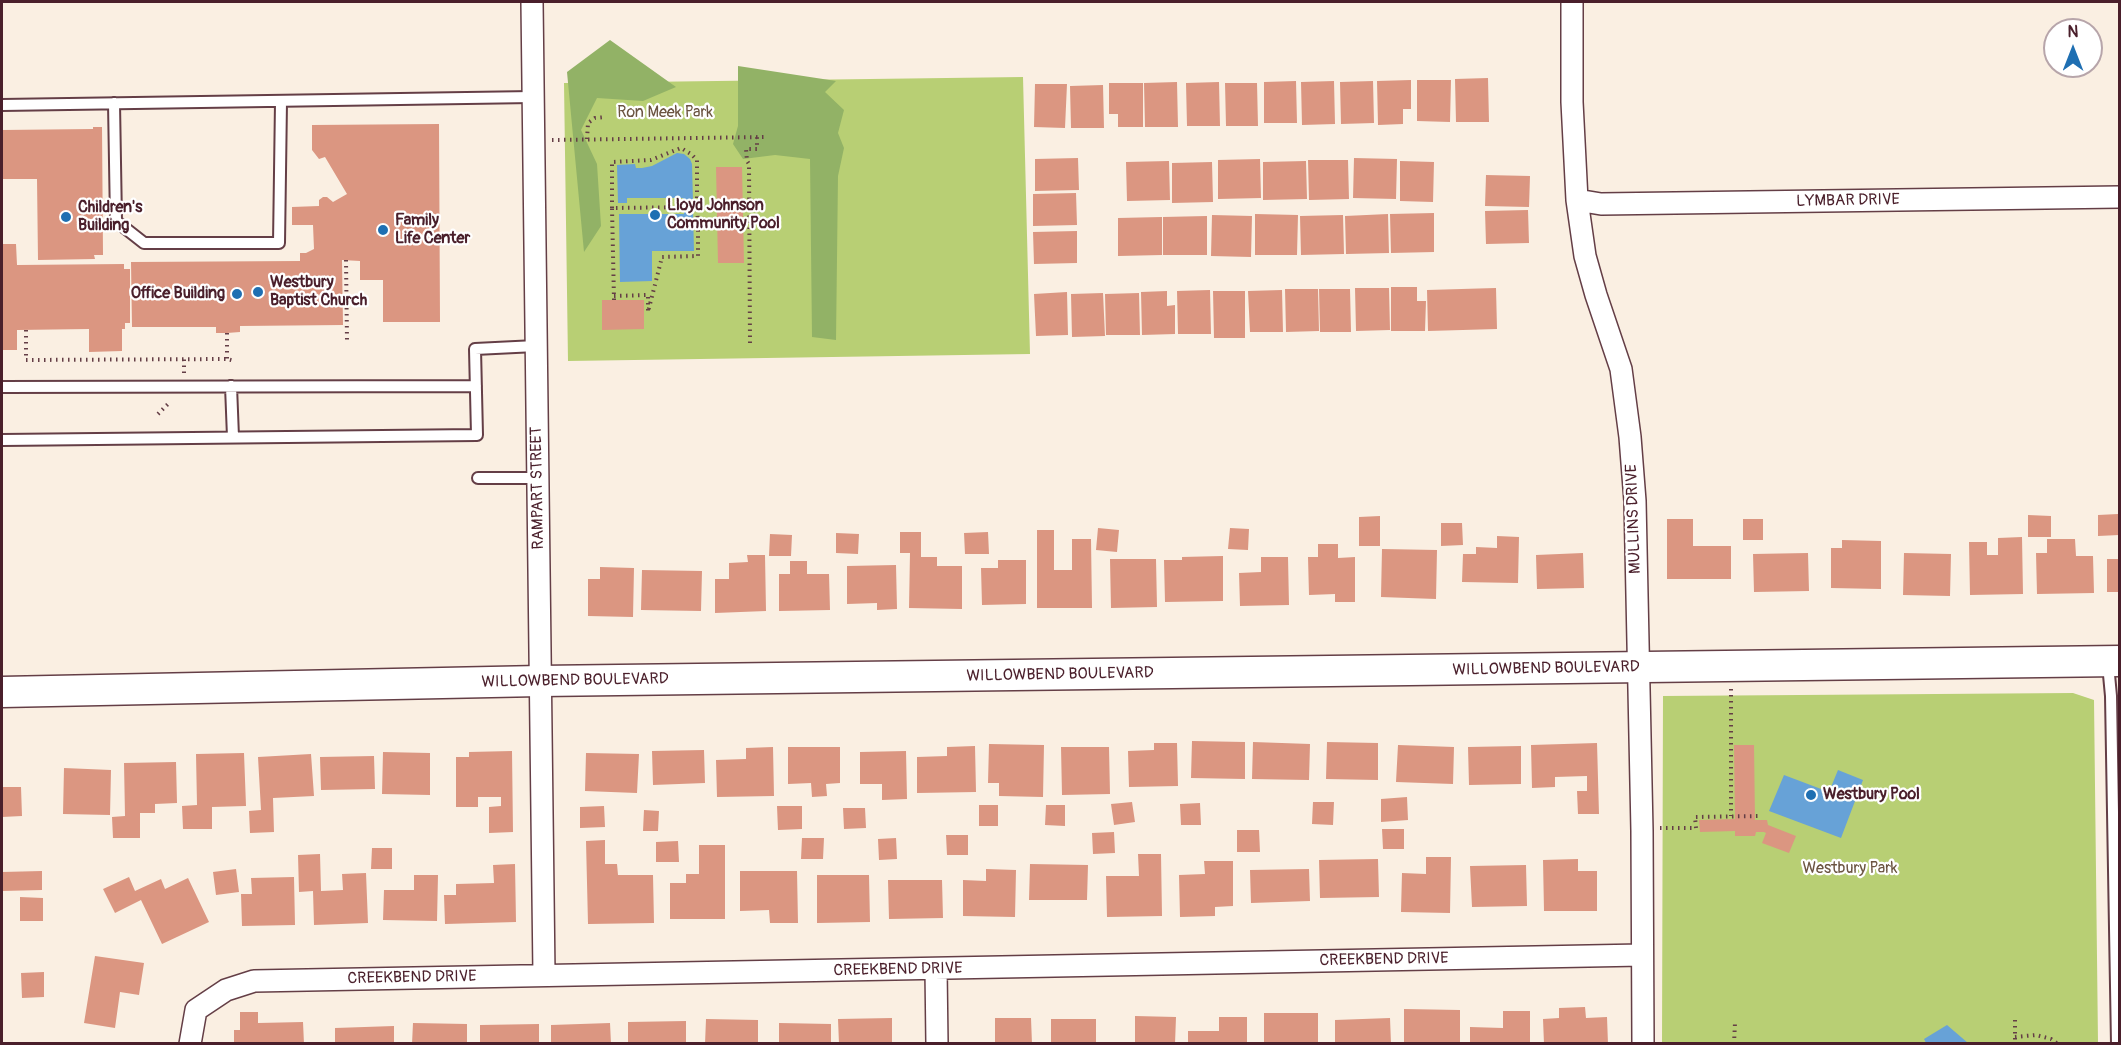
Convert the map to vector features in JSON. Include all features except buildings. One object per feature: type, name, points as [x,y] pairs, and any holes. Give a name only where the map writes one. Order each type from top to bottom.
[{"type":"main road","name":"WILLOWBEND BOULEVARD","points":[[2,692],[540,681],[2113,661]]},
{"type":"street","name":"RAMPART STREET","points":[[532,2],[544,975]]},
{"type":"street","name":"MULLINS DRIVE","points":[[1572,2],[1573,123],[1577,200],[1585,256],[1621,369],[1635,501],[1642,831],[1643,1044]]},
{"type":"street","name":"LYMBAR DRIVE","points":[[1577,200],[1601,204],[2120,197]]},
{"type":"street","name":"CREEKBEND DRIVE","points":[[190,1044],[196,1010],[226,990],[254,981],[1642,955]]},
{"type":"street","points":[[936,969],[937,1044]]},
{"type":"lane","points":[[2,105],[533,97]]},
{"type":"lane","points":[[114,103],[116,221],[144,243],[279,243],[281,102]]},
{"type":"lane","points":[[2,440],[477,435],[475,349],[536,346]]},
{"type":"lane","points":[[231,386],[233,438]]},
{"type":"lane","points":[[2,387],[476,386]]},
{"type":"lane","points":[[478,478],[538,478]]},
{"type":"lane","points":[[2113,661],[2111,696],[2117,1044]]},
{"type":"path","points":[[587,139],[588,123],[595,118],[606,117]]},
{"type":"path","points":[[533,140],[757,137],[765,137],[765,140]]},
{"type":"path","points":[[750,343],[749,164],[746,149],[757,149],[757,137]]},
{"type":"path","points":[[681,148],[697,160],[698,256],[662,256],[646,312],[648,295],[614,298],[612,208],[612,162],[651,160],[681,148]]},
{"type":"path","points":[[612,208],[697,207]]},
{"type":"path","points":[[744,222],[777,222]]},
{"type":"path","points":[[698,223],[717,223]]},
{"type":"path","points":[[346,260],[347,340]]},
{"type":"path","points":[[27,330],[27,360],[227,359],[235,361]]},
{"type":"path","points":[[227,333],[227,359]]},
{"type":"path","points":[[1731,689],[1731,816]]},
{"type":"path","points":[[1659,828],[1696,828],[1695,817],[1760,816]]},
{"type":"path","points":[[2014,1020],[2015,1044]]},
{"type":"path","points":[[1734,1044],[1735,1023]]},
{"type":"path","points":[[2015,1037],[2036,1035],[2051,1039],[2058,1044]]},
{"type":"green space","points":[[610,40],[676,87],[643,101],[597,98],[581,130],[597,164],[601,226],[584,252],[567,72]]},
{"type":"green space","points":[[738,66],[836,81],[825,92],[844,110],[838,133],[844,148],[838,176],[836,340],[812,337],[810,159],[775,155],[743,159],[733,144],[738,126]]},
{"type":"green space","name":"Ron Meek Park","points":[[1023,77],[1030,354],[568,361],[564,83]]},
{"type":"green space","name":"Westbury Park","points":[[2073,693],[2094,700],[2098,1043],[1662,1044],[1663,696]]},
{"type":"water","points":[[677,153],[684,154],[692,164],[693,202],[684,202],[683,198],[627,198],[627,203],[618,203],[617,165],[635,164],[636,168],[652,166]]},
{"type":"water","points":[[684,210],[693,210],[694,251],[652,251],[652,281],[620,282],[619,214],[684,214]]},
{"type":"water","points":[[1838,770],[1863,780],[1841,838],[1769,811],[1784,775],[1829,792]]},
{"type":"water","points":[[1947,1025],[1968,1043],[1926,1043],[1924,1039]]},
{"type":"place","name":"Lloyd Johnson Community Pool","points":[[655,215]]},
{"type":"place","name":"Children's Building","points":[[66,217]]},
{"type":"place","name":"Family Life Center","points":[[383,230]]},
{"type":"place","name":"Westbury Baptist Church","points":[[258,292]]},
{"type":"place","name":"Office Building","points":[[237,294]]},
{"type":"place","name":"Westbury Pool","points":[[1811,795]]}]
